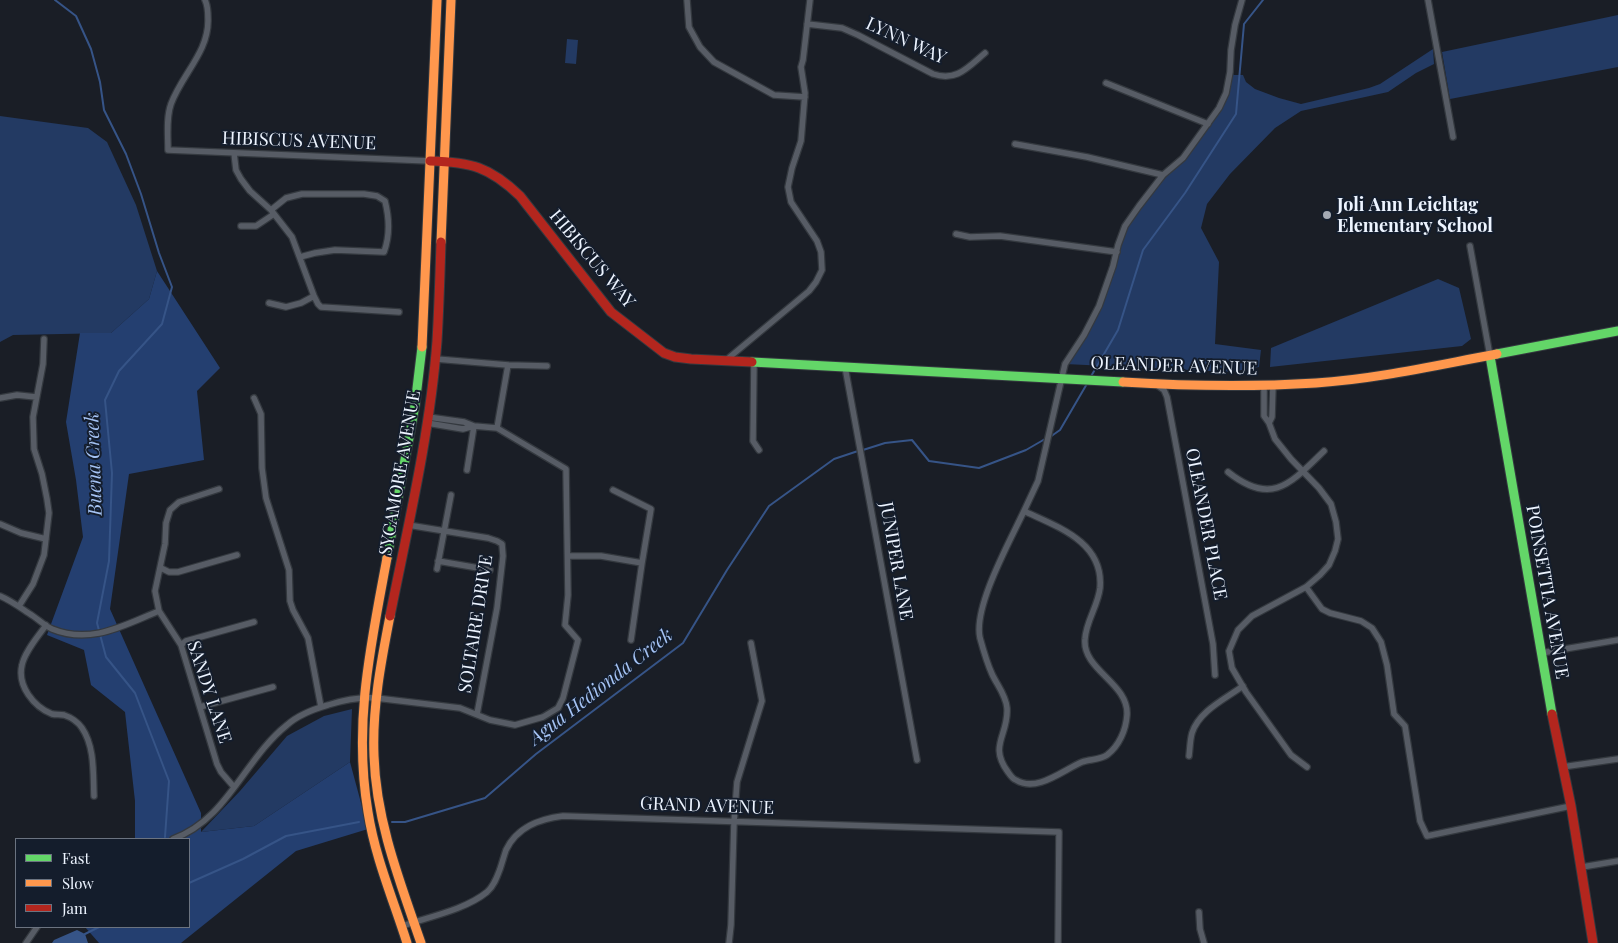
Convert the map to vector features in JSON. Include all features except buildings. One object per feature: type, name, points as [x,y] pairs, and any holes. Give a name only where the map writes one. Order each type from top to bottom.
[{"type":"main road","name":"SYCAMORE AVENUE","points":[[407,943],[378,860],[364,794],[361,729],[363,697],[415,405],[423,336],[437,0]]},
{"type":"main road","name":"SYCAMORE AVENUE","points":[[421,943],[392,856],[378,792],[374,758],[374,730],[376,698],[427,420],[436,359],[451,0]]},
{"type":"main road","name":"HIBISCUS WAY","points":[[430,161],[473,164],[492,172],[508,183],[611,312],[664,353],[675,357],[725,361]]},
{"type":"main road","name":"OLEANDER AVENUE","points":[[725,361],[1156,384],[1268,385],[1318,383],[1397,373],[1618,331]]},
{"type":"main road","name":"POINSETTIA AVENUE","points":[[1490,356],[1541,653],[1582,867],[1593,943]]},
{"type":"street","name":"HIBISCUS AVENUE","points":[[205,0],[208,6],[209,29],[204,43],[172,103],[168,116],[168,150],[430,161]]},
{"type":"street","points":[[687,0],[689,27],[700,47],[714,62],[774,95],[805,97]]},
{"type":"street","points":[[725,361],[809,291],[822,270],[821,252],[791,202],[788,187],[801,141],[805,97],[801,67],[804,60],[806,24],[810,0]]},
{"type":"street","points":[[1024,511],[1073,534],[1088,549],[1097,565],[1100,588],[1087,629],[1085,646],[1089,656],[1105,678],[1121,693],[1127,708],[1122,735],[1107,755],[1084,761],[1044,781],[1031,784],[1015,780],[1004,766],[1000,757],[1000,740],[1006,726],[1007,710],[1006,700],[991,672],[980,637],[979,626],[986,594],[1024,511],[1038,481],[1046,453],[1060,378],[1065,364],[1084,335],[1099,306],[1118,245],[1126,226],[1138,206],[1163,175],[1183,158],[1219,108],[1226,93],[1235,26],[1242,0]]},
{"type":"street","points":[[1428,0],[1453,137]]},
{"type":"street","name":"LYNN WAY","points":[[806,24],[842,28],[932,74],[942,77],[961,72],[985,53]]},
{"type":"street","points":[[1106,83],[1208,124]]},
{"type":"street","points":[[1015,144],[1087,157],[1163,175]]},
{"type":"street","points":[[234,153],[236,170],[250,191],[272,212],[292,237],[314,296],[321,307],[400,312]]},
{"type":"street","points":[[241,226],[256,226],[286,198],[302,194],[364,194],[377,196],[385,201],[388,224],[387,244],[384,252],[330,251],[300,257]]},
{"type":"street","points":[[956,234],[970,237],[1000,236],[1117,252]]},
{"type":"street","name":"POINSETTIA AVENUE","points":[[1470,246],[1490,356]]},
{"type":"street","points":[[269,303],[286,307],[301,303],[314,296]]},
{"type":"street","points":[[19,606],[33,584],[44,555],[49,513],[48,499],[34,449],[33,417],[43,364],[44,339]]},
{"type":"street","points":[[436,359],[547,366]]},
{"type":"street","points":[[754,362],[753,441],[759,450]]},
{"type":"street","points":[[497,428],[508,365]]},
{"type":"street","name":"JUNIPER LANE","points":[[845,367],[916,760]]},
{"type":"street","name":"OLEANDER PLACE","points":[[1156,384],[1164,390],[1167,398],[1212,639],[1215,675]]},
{"type":"street","points":[[1268,385],[1264,416],[1275,439],[1331,504],[1338,538],[1335,551],[1320,575],[1306,586],[1252,616],[1238,630],[1230,651],[1232,668],[1243,686],[1291,755],[1307,767]]},
{"type":"street","points":[[0,398],[16,394],[36,397]]},
{"type":"street","points":[[254,398],[261,414],[262,468],[266,498],[289,570],[290,601],[310,644],[321,707]]},
{"type":"street","points":[[175,838],[197,828],[218,809],[274,737],[288,724],[300,716],[321,707],[346,699],[363,697],[442,704],[515,726],[543,716],[558,708],[563,698],[578,640],[564,625],[568,595],[566,469],[497,428],[474,426],[463,429],[427,420]]},
{"type":"street","points":[[467,470],[474,426]]},
{"type":"street","points":[[1228,472],[1253,488],[1266,490],[1288,484],[1324,451]]},
{"type":"street","name":"SANDY LANE","points":[[219,489],[179,502],[170,510],[166,523],[165,544],[155,592],[159,610],[181,645],[217,764],[221,772],[234,787]]},
{"type":"street","points":[[613,490],[651,509],[631,640]]},
{"type":"street","points":[[437,569],[451,495]]},
{"type":"street","points":[[0,524],[21,533],[46,539]]},
{"type":"street","name":"SOLTAIRE DRIVE","points":[[408,525],[488,538],[502,544],[503,556],[497,608],[477,714]]},
{"type":"street","points":[[161,568],[169,572],[178,572],[236,555]]},
{"type":"street","points":[[568,556],[601,556],[642,563]]},
{"type":"street","points":[[438,561],[490,570]]},
{"type":"street","points":[[1306,586],[1322,609],[1361,621],[1372,628],[1381,642],[1387,665],[1394,714],[1405,726],[1420,821],[1427,836],[1571,806]]},
{"type":"street","points":[[0,596],[19,606],[51,629],[75,636],[90,636],[112,630],[159,610]]},
{"type":"street","points":[[181,645],[186,641],[254,622]]},
{"type":"street","points":[[46,625],[25,657],[22,666],[22,678],[29,696],[37,705],[54,714],[62,714],[71,718],[82,728],[91,748],[94,796]]},
{"type":"street","points":[[1541,653],[1618,640]]},
{"type":"street","points":[[729,943],[737,782],[762,701],[751,643]]},
{"type":"street","points":[[1189,756],[1191,734],[1200,718],[1243,686]]},
{"type":"street","points":[[200,707],[273,687]]},
{"type":"street","points":[[1562,767],[1618,759]]},
{"type":"street","name":"GRAND AVENUE","points":[[402,926],[462,906],[489,891],[496,880],[506,850],[523,829],[536,822],[563,816],[1059,832],[1058,943]]},
{"type":"street","points":[[1582,867],[1618,861]]},
{"type":"street","points":[[1199,912],[1200,929],[1204,943]]},
{"type":"street","points":[[26,943],[36,928]]},
{"type":"shaded area","points":[[1618,15],[1618,67],[1450,99],[1442,52]]},
{"type":"shaded area","points":[[567,39],[578,40],[576,64],[565,63]]},
{"type":"shaded area","points":[[1433,49],[1434,64],[1416,73],[1388,92],[1301,111],[1275,128],[1230,174],[1207,204],[1201,228],[1219,262],[1215,344],[1261,350],[1259,367],[1231,372],[1065,364],[1099,306],[1125,226],[1163,175],[1183,158],[1219,108],[1230,72],[1234,75],[1243,75],[1246,82],[1255,89],[1301,104],[1380,84]]},
{"type":"shaded area","points":[[0,116],[88,128],[107,142],[136,205],[157,271],[149,299],[111,333],[13,335],[0,342]]},
{"type":"shaded area","points":[[157,271],[220,368],[197,391],[204,460],[129,474],[110,609],[201,813],[201,832],[254,826],[350,762],[368,829],[296,851],[181,943],[99,943],[86,928],[190,928],[190,838],[135,838],[135,801],[125,712],[91,685],[84,650],[47,635],[83,537],[66,422],[80,333],[111,333],[149,299]]},
{"type":"shaded area","points":[[1438,279],[1459,288],[1471,339],[1462,346],[1270,367],[1271,348]]},
{"type":"shaded area","points":[[352,709],[350,762],[254,826],[201,832],[240,791],[287,736],[324,716]]},
{"type":"shaded area","points":[[77,930],[85,934],[88,943],[52,943],[54,940]]},
{"type":"waterway","name":"Buena Creek","points":[[55,0],[76,16],[91,49],[100,82],[104,110],[126,154],[172,287],[162,324],[119,371],[105,400],[112,473],[109,561],[97,623],[106,657],[135,693],[169,781],[165,837]]},
{"type":"waterway","name":"Agua Hedionda Creek","points":[[1090,378],[1118,330],[1143,250],[1185,193],[1236,114],[1244,24],[1263,0]]},
{"type":"waterway","name":"Agua Hedionda Creek","points":[[1050,437],[1060,430],[1088,382]]},
{"type":"waterway","name":"Agua Hedionda Creek","points":[[863,450],[885,443],[912,440],[929,461],[979,468],[1026,450],[1045,439]]},
{"type":"waterway","name":"Agua Hedionda Creek","points":[[392,822],[405,822],[485,798],[536,754],[683,643],[727,570],[769,506],[834,459],[858,451]]},
{"type":"waterway","name":"Agua Hedionda Creek","points":[[190,883],[243,859],[286,836],[359,822]]},
{"type":"waterway","name":"Agua Hedionda Creek","points":[[85,934],[97,928]]},
{"type":"traffic: fast","points":[[1497,354],[1618,331]]},
{"type":"traffic: fast","points":[[387,558],[415,405],[422,347]]},
{"type":"traffic: fast","points":[[1490,356],[1552,714]]},
{"type":"traffic: fast","points":[[752,362],[1123,382]]},
{"type":"traffic: slow","points":[[422,347],[437,0]]},
{"type":"traffic: slow","points":[[441,242],[451,0]]},
{"type":"traffic: slow","points":[[1123,382],[1220,386],[1316,383],[1384,375],[1497,354]]},
{"type":"traffic: slow","points":[[387,558],[370,653],[363,715],[362,747],[364,779],[371,829],[407,943]]},
{"type":"traffic: slow","points":[[390,616],[380,668],[374,721],[376,780],[379,804],[390,851],[421,943]]},
{"type":"traffic: jam","points":[[430,161],[457,163],[479,168],[489,172],[509,186],[520,196],[611,312],[664,353],[675,357],[691,359],[752,362]]},
{"type":"traffic: jam","points":[[390,616],[418,479],[434,376],[441,242]]},
{"type":"traffic: jam","points":[[1552,714],[1571,806],[1593,943]]},
{"type":"place","name":"Joli Ann Leichtag Elementary School","points":[[1327,215]]}]
